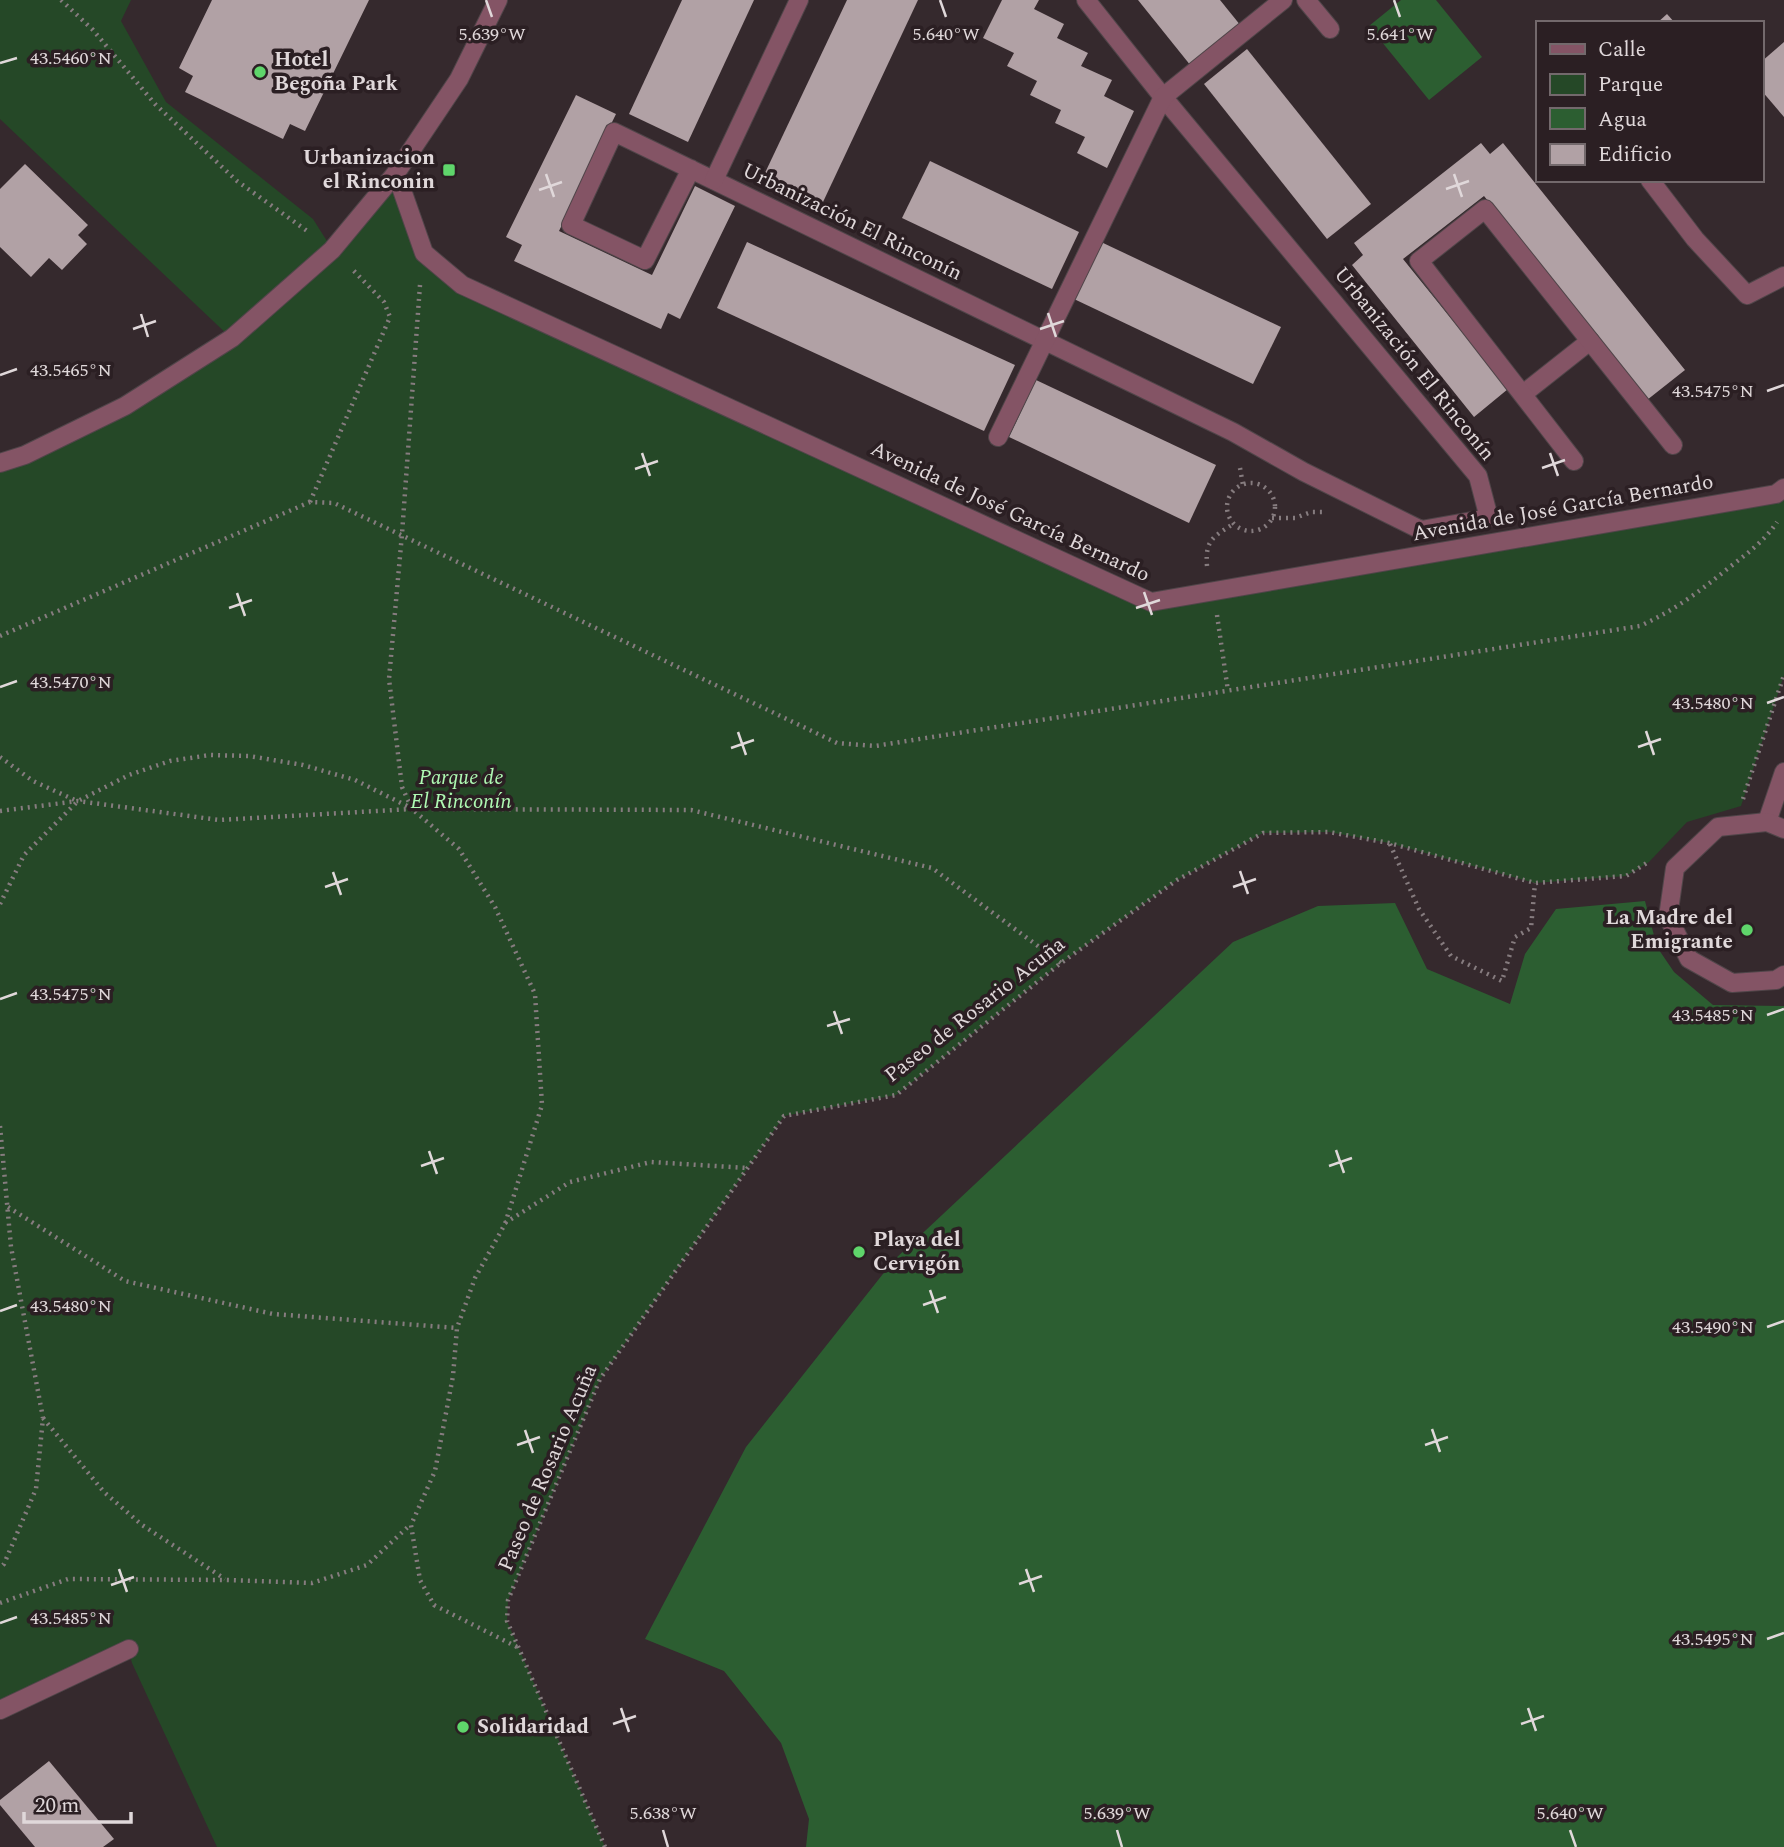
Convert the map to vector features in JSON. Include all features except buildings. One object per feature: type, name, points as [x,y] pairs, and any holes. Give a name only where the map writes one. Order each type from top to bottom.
[{"type":"street","points":[[0,463],[125,407],[232,338],[332,250],[396,173],[459,79],[498,0]]},
{"type":"street","name":"Urbanización El Rinconín","points":[[715,180],[799,0]]},
{"type":"street","name":"Urbanización El Rinconín","points":[[691,169],[645,260],[571,225],[614,132],[715,180],[1233,432],[1304,472],[1421,530],[1489,518],[1478,477],[1086,0]]},
{"type":"street","points":[[998,437],[1163,97],[1283,0]]},
{"type":"street","points":[[1306,0],[1330,30]]},
{"type":"street","points":[[396,173],[424,253]]},
{"type":"street","points":[[1652,182],[1695,240],[1747,295],[1784,276]]},
{"type":"street","points":[[1574,461],[1419,261],[1485,209],[1673,445]]},
{"type":"street","name":"Avenida de José García Bernardo","points":[[424,253],[462,285],[1151,602],[1776,494],[1784,488]]},
{"type":"street","points":[[1522,394],[1590,341]]},
{"type":"street","points":[[1784,772],[1776,826],[1718,827],[1675,868],[1668,917],[1689,959],[1732,983],[1776,980],[1784,975]]},
{"type":"street","points":[[0,1710],[129,1649]]},
{"type":"path","points":[[61,0],[93,30],[155,104],[237,181],[332,250],[384,302],[390,317],[310,502]]},
{"type":"path","points":[[412,809],[402,787],[389,679],[424,253]]},
{"type":"path","points":[[1252,483],[1269,491],[1274,499],[1275,509],[1267,526],[1249,532],[1233,524],[1227,515],[1226,506],[1234,489],[1252,483]]},
{"type":"path","points":[[0,636],[310,502],[334,503],[837,743],[875,746],[1640,626],[1669,613],[1756,546],[1766,538],[1782,514]]},
{"type":"path","points":[[1228,691],[1213,592],[1208,581],[1206,550],[1212,538],[1233,524]]},
{"type":"path","points":[[1741,806],[1784,675]]},
{"type":"path","points":[[0,904],[24,855],[78,801],[129,775],[170,761],[210,755],[249,755],[303,765],[355,780],[412,809],[459,849],[495,907],[534,994],[542,1105],[505,1224],[475,1278],[457,1328],[453,1376],[435,1471],[411,1525],[367,1565],[312,1583],[68,1579],[0,1603]]},
{"type":"path","points":[[0,757],[33,781],[78,801]]},
{"type":"path","points":[[0,811],[78,801],[219,820],[412,809],[691,810],[932,868],[1061,962]]},
{"type":"path","name":"Paseo de Rosario Acuña","points":[[605,1847],[507,1621],[508,1600],[600,1379],[784,1116],[896,1095],[1061,962],[1177,880],[1263,833],[1329,832],[1389,843],[1535,883],[1626,876],[1649,862],[1658,852]]},
{"type":"path","points":[[1389,843],[1419,909],[1451,956],[1502,981],[1515,937],[1531,928],[1535,883]]},
{"type":"path","points":[[0,1126],[12,1247],[43,1418],[36,1489],[0,1568]]},
{"type":"path","points":[[505,1224],[570,1182],[651,1162],[748,1168]]},
{"type":"path","points":[[8,1207],[125,1281],[273,1314],[457,1328]]},
{"type":"path","points":[[43,1418],[104,1492],[142,1525],[226,1580]]},
{"type":"path","points":[[411,1525],[420,1580],[434,1605],[518,1647]]},
{"type":"green space","name":"Parque de El Rinconín","points":[[0,0],[131,0],[121,21],[166,102],[313,219],[332,249],[396,173],[424,253],[462,285],[1151,602],[1784,489],[1784,675],[1741,806],[1687,822],[1649,862],[1626,876],[1535,883],[1389,843],[1329,832],[1263,833],[1177,880],[1061,963],[896,1095],[784,1116],[600,1379],[508,1600],[507,1621],[605,1847],[217,1847],[128,1649],[0,1710],[0,463],[25,455],[231,338],[0,119]]},
{"type":"water","points":[[1401,0],[1436,0],[1482,57],[1429,100],[1369,26]]},
{"type":"water","points":[[1645,901],[1657,947],[1674,972],[1713,1005],[1784,1006],[1784,1847],[806,1847],[809,1819],[781,1743],[724,1671],[645,1639],[746,1447],[894,1260],[1233,942],[1318,906],[1395,903],[1427,969],[1510,1004],[1525,954],[1556,909]]},
{"type":"place","name":"Hotel Begoña Park","points":[[260,72]]},
{"type":"place","name":"Urbanizacion el Rinconin","points":[[449,170]]},
{"type":"place","name":"La Madre del Emigrante","points":[[1747,930]]},
{"type":"place","name":"Playa del Cervigón","points":[[859,1252]]},
{"type":"place","name":"Solidaridad","points":[[463,1727]]}]
